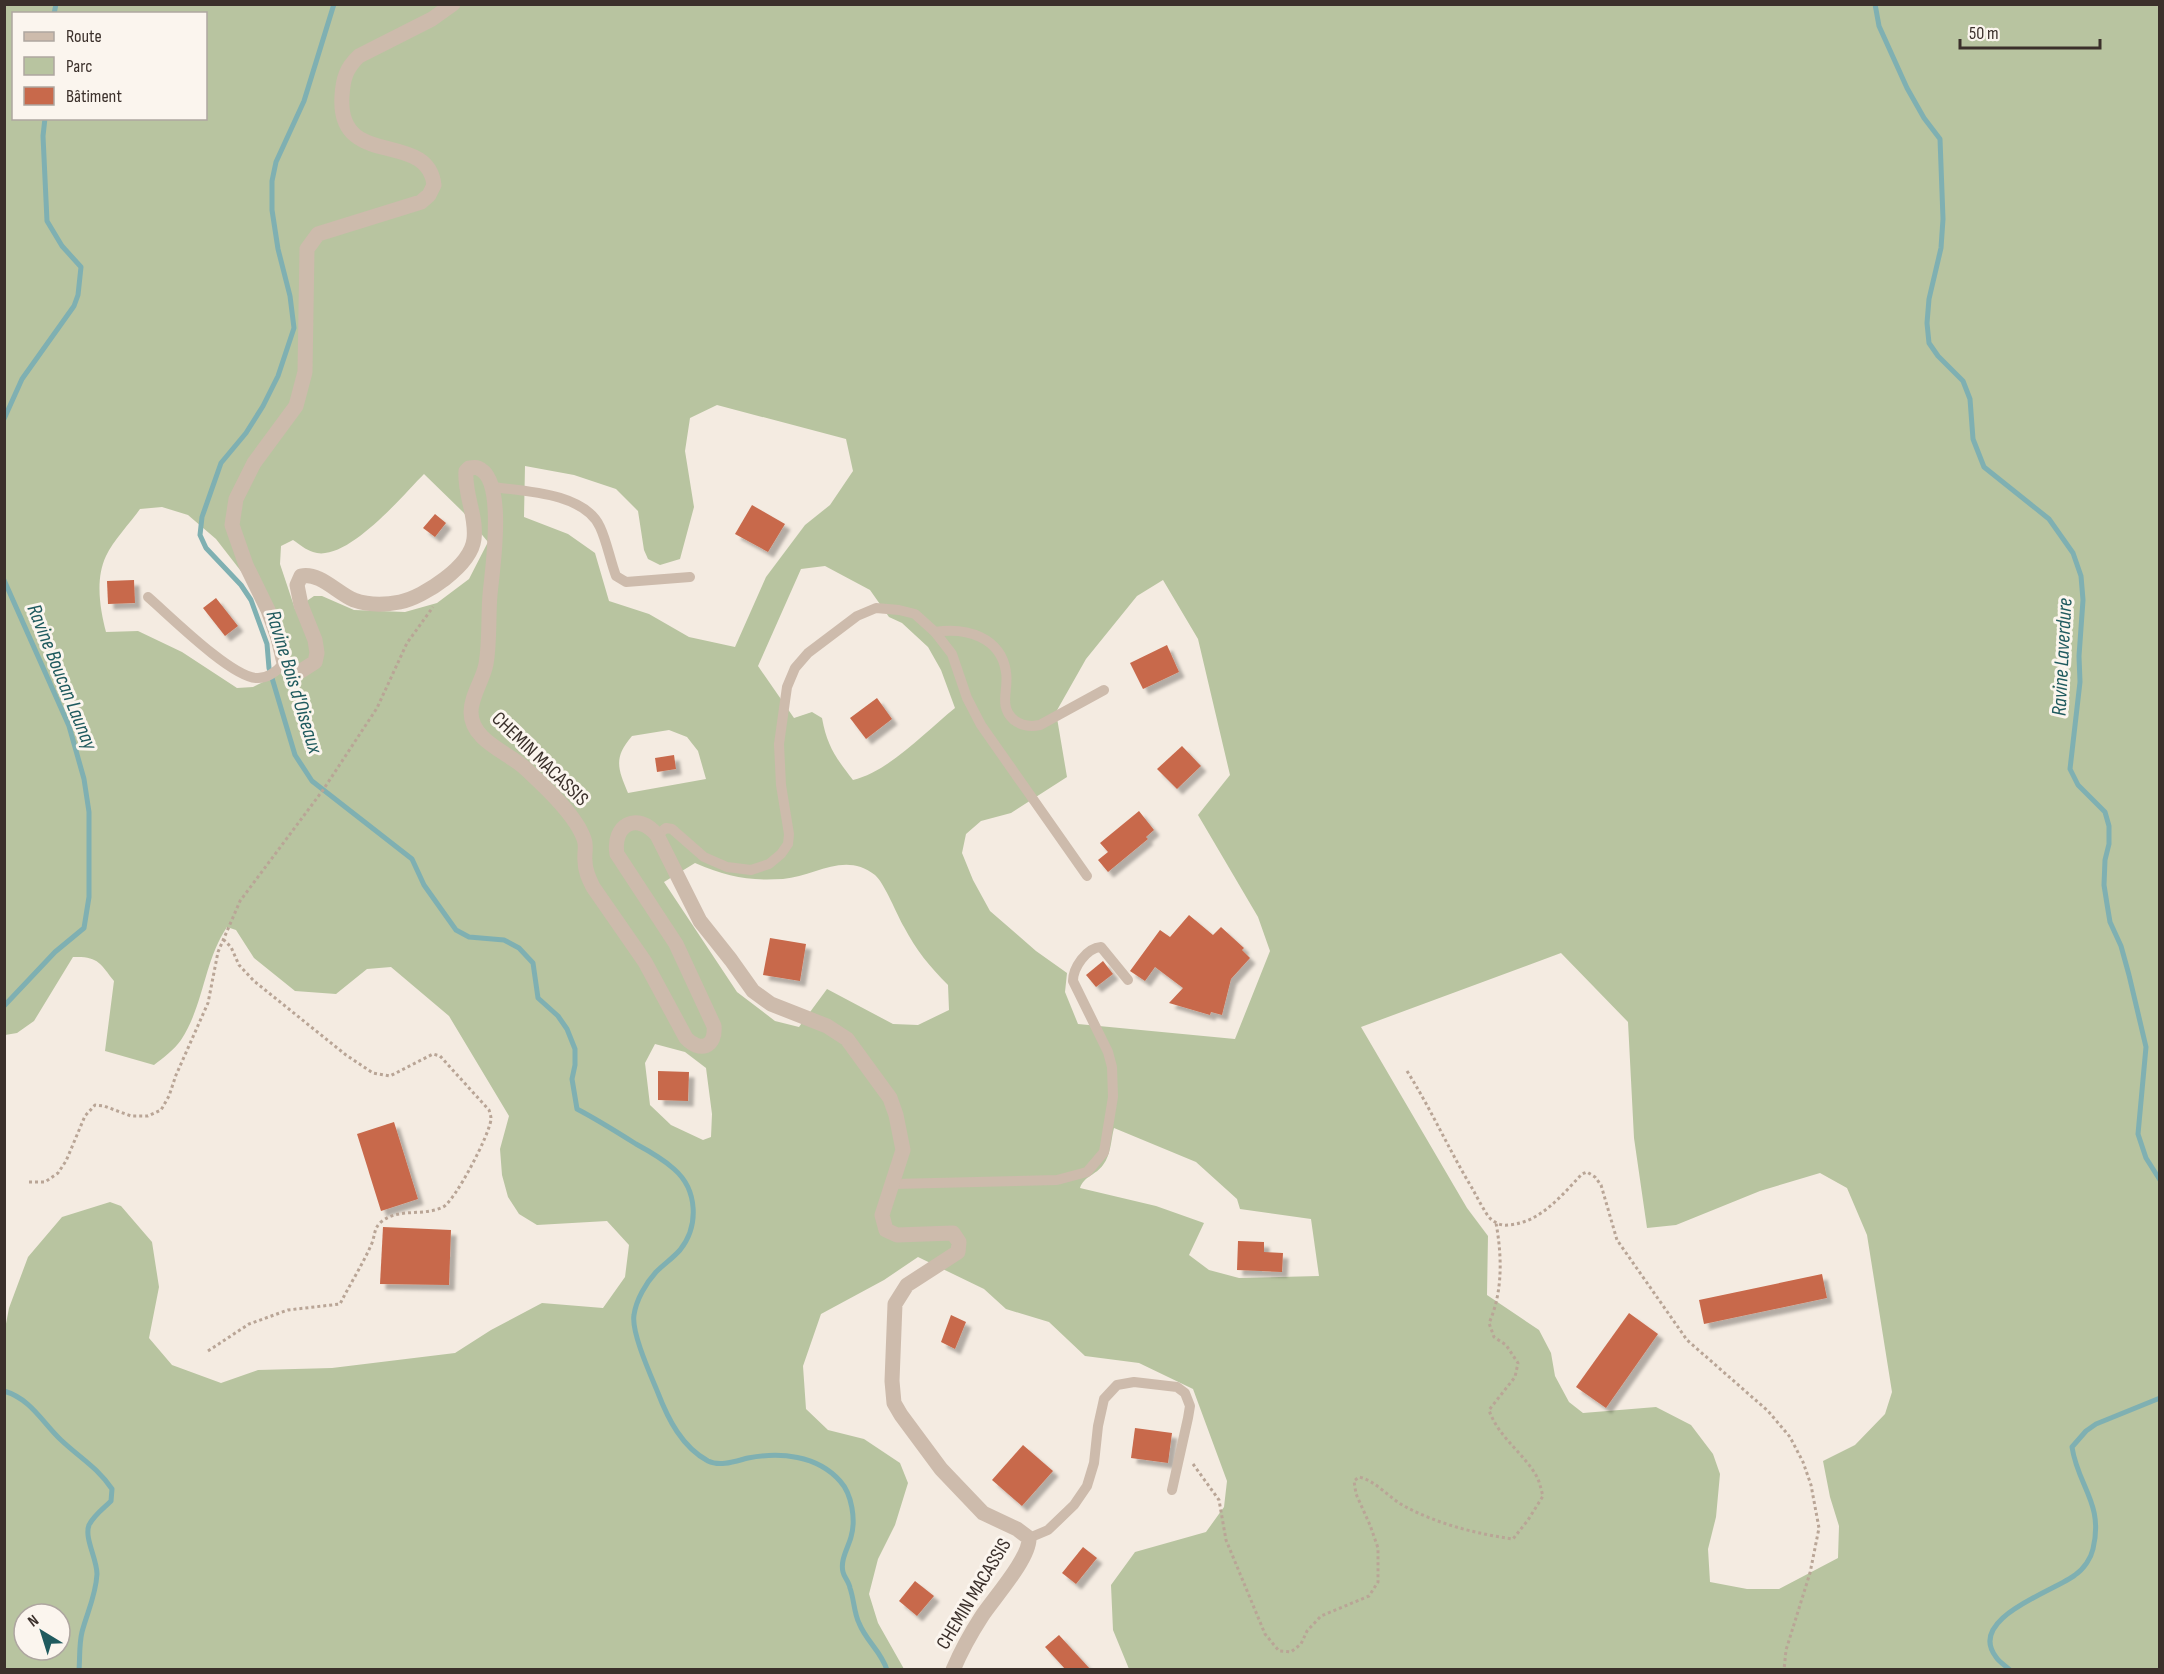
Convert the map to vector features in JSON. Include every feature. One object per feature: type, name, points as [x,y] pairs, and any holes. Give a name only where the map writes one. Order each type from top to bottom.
[{"type":"street","points":[[453,4],[432,19],[359,56],[343,78],[341,106],[347,129],[368,143],[409,154],[418,159],[432,175],[434,185],[429,195],[421,202],[318,234],[307,249],[305,372],[296,406],[254,464],[236,499],[232,525],[246,565],[268,610],[280,668],[301,671],[315,662],[318,653],[301,605],[297,585],[301,576],[308,575],[321,579],[342,595],[359,602],[377,604],[401,602],[442,581],[463,561],[472,546],[474,538],[472,508],[465,482],[466,471],[469,468],[479,468],[492,487]]},
{"type":"street","name":"CHEMIN MACASSIS","points":[[492,487],[496,542],[486,662],[481,682],[471,705],[474,727],[496,749],[524,767],[570,815],[584,837],[587,874],[593,887],[645,962],[686,1038],[692,1044],[702,1047],[711,1042],[715,1034],[714,1026],[686,964],[664,925],[617,854],[616,840],[619,833],[633,822],[643,822],[650,827],[657,835],[700,921],[753,992],[771,1004],[827,1026],[847,1039],[890,1098],[903,1150],[882,1215],[886,1230],[897,1235],[953,1233],[959,1242],[958,1252],[907,1286],[895,1304],[892,1381],[894,1403],[941,1469],[983,1513],[1022,1532],[1029,1538],[1029,1544],[1024,1557],[981,1618],[959,1655],[953,1670]]},
{"type":"lane","points":[[492,487],[553,495],[576,504],[590,514],[600,526],[616,576],[626,582],[690,576]]},
{"type":"lane","points":[[148,597],[221,660],[246,676],[264,677],[280,668]]},
{"type":"lane","points":[[657,835],[666,828],[672,830],[704,857],[728,867],[751,870],[769,864],[781,854],[788,844],[789,834],[781,785],[779,744],[787,687],[795,668],[808,653],[857,616],[876,608],[900,610],[915,614],[935,632],[952,654],[967,698],[981,725],[1087,876]]},
{"type":"lane","points":[[935,632],[948,630],[972,634],[999,650],[1006,673],[1004,704],[1008,714],[1018,723],[1031,727],[1040,725],[1104,690]]},
{"type":"lane","points":[[892,1184],[1058,1180],[1087,1172],[1104,1152],[1113,1097],[1112,1066],[1108,1052],[1073,981],[1073,973],[1089,952],[1096,947],[1101,947],[1128,980]]},
{"type":"lane","points":[[1029,1538],[1048,1530],[1074,1505],[1087,1486],[1094,1463],[1104,1399],[1117,1384],[1134,1382],[1156,1384],[1177,1387],[1185,1393],[1190,1406],[1172,1490]]},
{"type":"path","points":[[29,1182],[45,1182],[58,1173],[66,1161],[85,1116],[95,1105],[131,1116],[148,1116],[161,1110],[208,1003],[218,952],[240,902],[323,790],[377,708],[407,644],[441,593],[442,581]]},
{"type":"path","points":[[208,1351],[249,1324],[288,1310],[340,1304],[372,1241],[375,1229],[382,1221],[399,1213],[421,1213],[441,1208],[449,1203],[465,1178],[491,1120],[489,1110],[440,1056],[434,1054],[390,1076],[373,1073],[346,1055],[254,981],[239,965],[231,947],[224,940]]},
{"type":"path","points":[[1181,1449],[1205,1478],[1219,1500],[1226,1540],[1265,1634],[1279,1651],[1291,1652],[1301,1644],[1307,1631],[1321,1616],[1370,1596],[1378,1582],[1378,1548],[1356,1494],[1354,1481],[1359,1477],[1367,1478],[1377,1488],[1404,1506],[1427,1517],[1486,1536],[1513,1539],[1543,1496],[1538,1478],[1524,1458],[1493,1423],[1489,1410],[1515,1377],[1518,1363],[1506,1345],[1494,1337],[1489,1323],[1496,1308],[1500,1274],[1500,1242],[1496,1223],[1489,1216],[1462,1172],[1426,1102],[1407,1071]]},
{"type":"path","points":[[1496,1223],[1507,1225],[1526,1221],[1547,1210],[1582,1174],[1587,1172],[1595,1177],[1601,1185],[1617,1240],[1687,1340],[1768,1411],[1791,1437],[1811,1485],[1819,1528],[1810,1574],[1786,1650],[1784,1670]]},
{"type":"green space","points":[[5,5],[2159,5],[2159,1669],[1129,1669],[1113,1630],[1111,1585],[1135,1552],[1206,1532],[1224,1507],[1227,1481],[1193,1389],[1139,1363],[1085,1356],[1049,1322],[1006,1309],[984,1289],[918,1257],[884,1280],[821,1314],[803,1366],[806,1409],[828,1430],[864,1439],[900,1463],[908,1483],[895,1525],[878,1559],[869,1594],[878,1623],[904,1669],[5,1670],[5,1329],[9,1308],[28,1257],[62,1217],[110,1202],[121,1206],[152,1242],[159,1287],[149,1338],[172,1365],[221,1383],[258,1370],[332,1368],[455,1353],[491,1330],[542,1303],[603,1308],[625,1277],[629,1245],[607,1221],[537,1225],[519,1214],[508,1197],[502,1175],[500,1149],[509,1116],[449,1016],[391,967],[367,969],[336,994],[295,991],[254,958],[236,930],[227,927],[213,954],[189,1026],[176,1047],[154,1065],[105,1051],[114,981],[93,959],[73,957],[34,1021],[17,1033],[5,1035]],"holes":[[[717,405],[846,439],[853,471],[830,505],[805,525],[766,577],[735,647],[689,637],[649,614],[609,601],[595,553],[568,534],[524,517],[525,466],[574,475],[616,489],[638,511],[644,550],[648,559],[660,565],[680,559],[694,507],[685,451],[690,418]],[[424,474],[463,512],[488,542],[469,579],[437,603],[405,612],[354,610],[322,596],[314,596],[295,609],[280,564],[281,546],[293,540],[313,552],[326,553],[341,548],[373,525]],[[162,507],[188,515],[216,539],[258,593],[287,670],[253,687],[237,688],[182,652],[138,631],[106,632],[100,594],[101,574],[106,556],[140,509]],[[825,566],[870,590],[889,617],[902,623],[928,647],[941,670],[955,708],[894,759],[867,775],[853,780],[833,751],[822,718],[812,712],[794,718],[758,666],[801,569]],[[1163,580],[1198,639],[1230,775],[1198,815],[1258,917],[1270,951],[1235,1039],[1078,1024],[1065,992],[1067,973],[1036,951],[990,911],[973,880],[962,853],[966,834],[981,821],[1011,813],[1067,777],[1056,712],[1086,659],[1137,596]],[[669,730],[687,737],[698,751],[706,779],[628,793],[619,764],[626,744],[632,736]],[[695,863],[718,872],[748,879],[783,879],[841,865],[864,868],[875,875],[883,885],[913,943],[948,985],[949,1010],[918,1025],[893,1024],[827,989],[799,1027],[775,1021],[737,992],[664,882]],[[1561,953],[1628,1022],[1634,1138],[1647,1228],[1676,1225],[1760,1191],[1820,1173],[1847,1188],[1867,1235],[1892,1392],[1885,1414],[1855,1445],[1823,1461],[1830,1497],[1839,1526],[1838,1558],[1779,1589],[1747,1589],[1710,1582],[1708,1549],[1716,1517],[1720,1474],[1713,1454],[1691,1425],[1656,1407],[1583,1413],[1569,1402],[1555,1376],[1551,1353],[1539,1330],[1487,1295],[1488,1236],[1467,1208],[1361,1027]],[[655,1044],[685,1052],[706,1068],[712,1114],[711,1137],[703,1140],[671,1125],[650,1105],[645,1063]],[[1114,1128],[1196,1162],[1237,1199],[1240,1209],[1311,1219],[1319,1276],[1239,1278],[1209,1270],[1189,1255],[1204,1223],[1156,1206],[1080,1188],[1108,1157]]]},
{"type":"building","points":[[752,505],[785,524],[768,552],[735,534]]},
{"type":"building","points":[[435,514],[446,523],[435,537],[423,528]]},
{"type":"building","points":[[134,580],[135,603],[108,604],[107,581]]},
{"type":"building","points":[[216,598],[238,626],[225,636],[203,608]]},
{"type":"building","points":[[1167,645],[1179,672],[1143,689],[1130,663]]},
{"type":"building","points":[[877,698],[892,719],[866,739],[850,718]]},
{"type":"building","points":[[1182,746],[1201,766],[1177,789],[1157,769]]},
{"type":"building","points":[[674,755],[676,769],[657,772],[655,758]]},
{"type":"building","points":[[1139,811],[1154,830],[1146,837],[1148,839],[1108,872],[1098,860],[1108,852],[1100,843]]},
{"type":"building","points":[[1189,915],[1213,935],[1221,927],[1244,948],[1242,950],[1250,958],[1231,979],[1222,1015],[1211,1012],[1210,1015],[1169,1003],[1183,988],[1155,967],[1145,981],[1130,971],[1160,930],[1170,937]]},
{"type":"building","points":[[770,938],[806,944],[800,981],[763,975]]},
{"type":"building","points":[[1103,961],[1113,974],[1096,987],[1086,975]]},
{"type":"building","points":[[658,1071],[689,1072],[688,1101],[658,1100]]},
{"type":"building","points":[[394,1122],[418,1199],[381,1211],[357,1134]]},
{"type":"building","points":[[383,1227],[451,1230],[449,1285],[380,1284]]},
{"type":"building","points":[[1238,1241],[1264,1242],[1264,1252],[1283,1253],[1282,1272],[1237,1270]]},
{"type":"building","points":[[1822,1274],[1827,1298],[1704,1324],[1699,1300]]},
{"type":"building","points":[[1629,1313],[1658,1334],[1606,1408],[1576,1387]]},
{"type":"building","points":[[951,1315],[966,1322],[955,1349],[941,1342]]},
{"type":"building","points":[[1135,1428],[1172,1433],[1168,1463],[1131,1458]]},
{"type":"building","points":[[1023,1445],[1053,1471],[1022,1506],[992,1480]]},
{"type":"building","points":[[1083,1547],[1097,1558],[1076,1584],[1062,1573]]},
{"type":"building","points":[[915,1581],[934,1596],[917,1616],[899,1601]]},
{"type":"building","points":[[1059,1635],[1091,1670],[1066,1670],[1045,1647]]},
{"type":"waterway","name":"Ravine Boucan Launay","points":[[54,12],[56,4]]},
{"type":"waterway","name":"Ravine Bois d'Oiseaux","points":[[334,4],[304,101],[276,162],[272,181],[272,210],[278,249],[290,296],[294,328],[278,376],[263,406],[246,433],[221,463],[202,517],[200,535],[206,548],[241,585],[251,600],[267,644],[269,668],[295,755],[312,781],[412,859],[424,885],[456,930],[469,937],[504,940],[519,948],[533,963],[538,998],[558,1016],[567,1029],[575,1049],[572,1079],[577,1109],[656,1155],[670,1165],[688,1187],[693,1219],[686,1240],[680,1250],[649,1281],[639,1298],[634,1315],[638,1343],[662,1403],[683,1440],[708,1461],[723,1463],[760,1456],[785,1456],[809,1461],[831,1472],[840,1481],[850,1500],[853,1515],[850,1541],[842,1568],[859,1623],[887,1670]]},
{"type":"waterway","name":"Ravine Laverdure","points":[[1875,4],[1879,26],[1907,88],[1924,118],[1940,139],[1943,219],[1941,248],[1929,299],[1927,323],[1929,343],[1938,356],[1963,381],[1970,399],[1973,439],[1984,467],[2049,519],[2073,553],[2081,576],[2083,600],[2079,656],[2080,682],[2070,769],[2078,785],[2105,812],[2109,826],[2104,885],[2110,922],[2121,946],[2146,1047],[2138,1134],[2146,1158],[2160,1180]]},
{"type":"waterway","name":"Ravine Boucan Launay","points":[[4,419],[22,379],[74,306],[78,295],[81,267],[62,246],[47,221],[43,136],[45,120]]},
{"type":"waterway","name":"Ravine Boucan Launay","points":[[4,580],[69,726],[84,779],[89,812],[89,897],[84,928],[55,952],[4,1006]]},
{"type":"waterway","name":"Ravine Boucan Launay","points":[[4,1391],[29,1405],[61,1440],[88,1463],[112,1489],[111,1501],[94,1518],[88,1530],[97,1574],[81,1637],[79,1670]]},
{"type":"waterway","name":"Ravine Laverdure","points":[[2010,1670],[1997,1659],[1990,1643],[1993,1630],[2017,1607],[2078,1573],[2087,1563],[2093,1549],[2096,1533],[2093,1507],[2072,1447],[2086,1431],[2096,1424],[2160,1398]]}]
